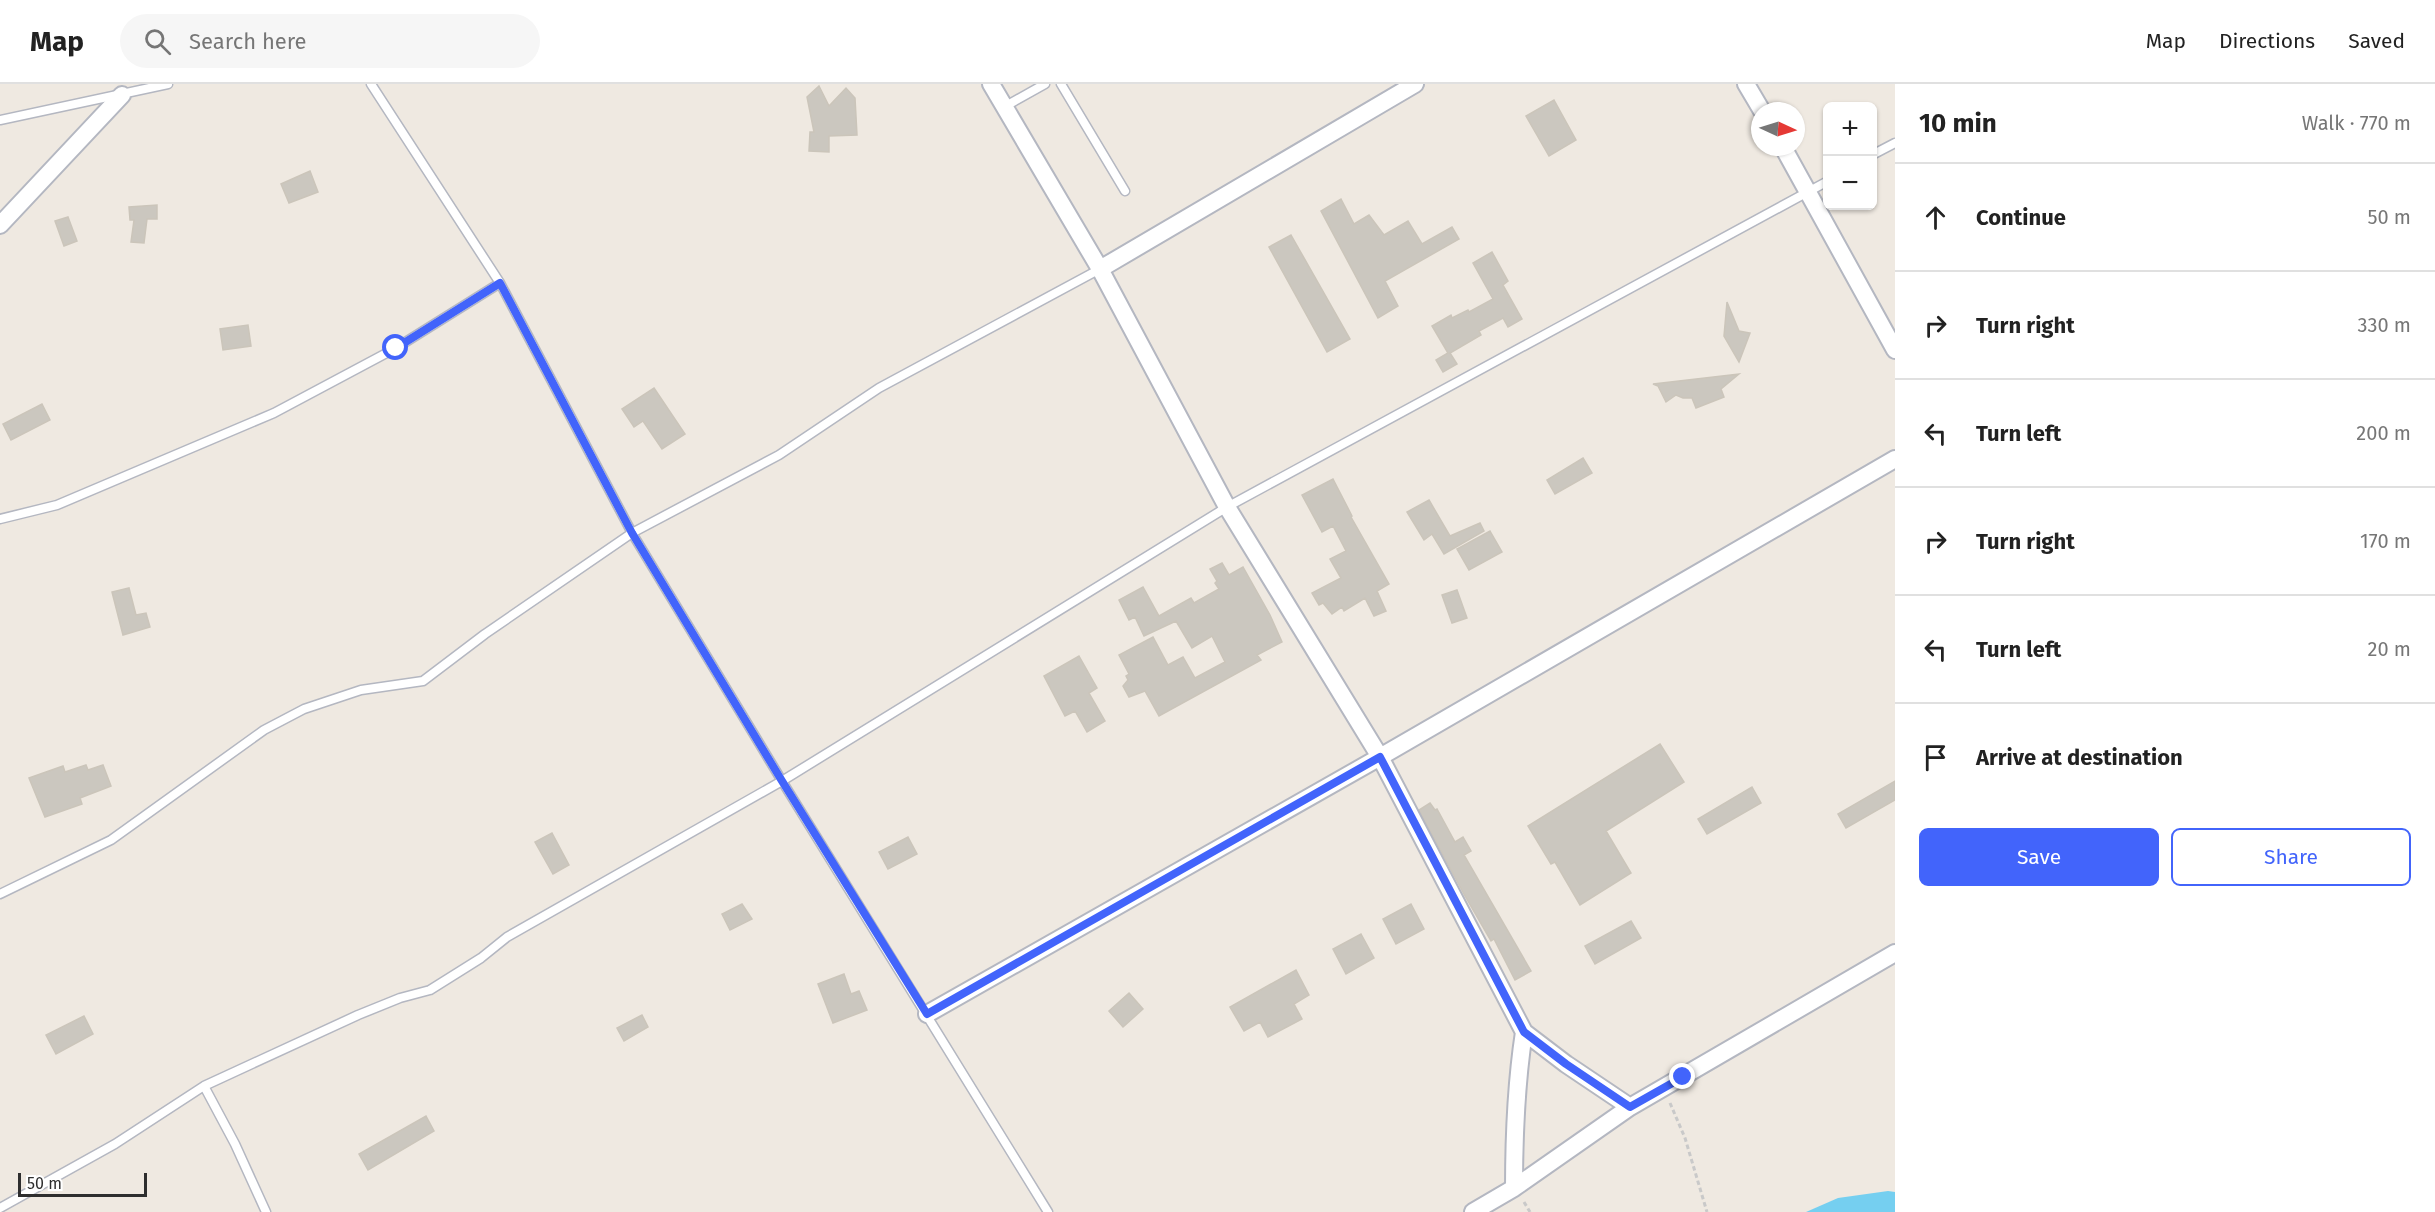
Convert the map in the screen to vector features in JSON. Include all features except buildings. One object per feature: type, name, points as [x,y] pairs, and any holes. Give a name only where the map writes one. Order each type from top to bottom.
[{"type":"street","points":[[991,84],[1100,269],[1227,507],[1380,757],[1524,1032],[1566,1064],[1630,1107]]},
{"type":"street","points":[[1100,269],[1415,84]]},
{"type":"street","points":[[1746,84],[1757,102]]},
{"type":"street","points":[[0,225],[122,95]]},
{"type":"street","points":[[1788,156],[1895,350]]},
{"type":"street","points":[[927,1014],[1380,757],[1895,459]]},
{"type":"street","points":[[1473,1212],[1514,1188],[1630,1107],[1895,953]]},
{"type":"street","points":[[1514,1188],[1516,1084],[1524,1032]]},
{"type":"lane","points":[[0,120],[168,84]]},
{"type":"lane","points":[[371,84],[500,283],[632,533],[1048,1212]]},
{"type":"lane","points":[[1004,107],[1045,84]]},
{"type":"lane","points":[[1061,84],[1125,191]]},
{"type":"lane","points":[[1877,152],[1895,143]]},
{"type":"lane","points":[[0,1208],[115,1144],[204,1086],[358,1015],[442,984],[507,937],[782,781],[1227,507],[1823,183]]},
{"type":"lane","points":[[0,894],[111,840],[264,730],[304,709],[361,690],[423,681],[485,634],[632,533],[779,455],[879,388],[1100,269]]},
{"type":"lane","points":[[0,519],[57,505],[274,413],[396,348],[500,283]]},
{"type":"lane","points":[[204,1086],[235,1144],[266,1212]]},
{"type":"path","points":[[1664,1088],[1685,1138],[1707,1212]]},
{"type":"water","points":[[1895,1192],[1895,1212],[1806,1212],[1838,1198]]},
{"type":"route","points":[[396,348],[500,283],[632,533],[927,1014],[1380,757],[1524,1032],[1566,1064],[1630,1107],[1683,1077]]}]
